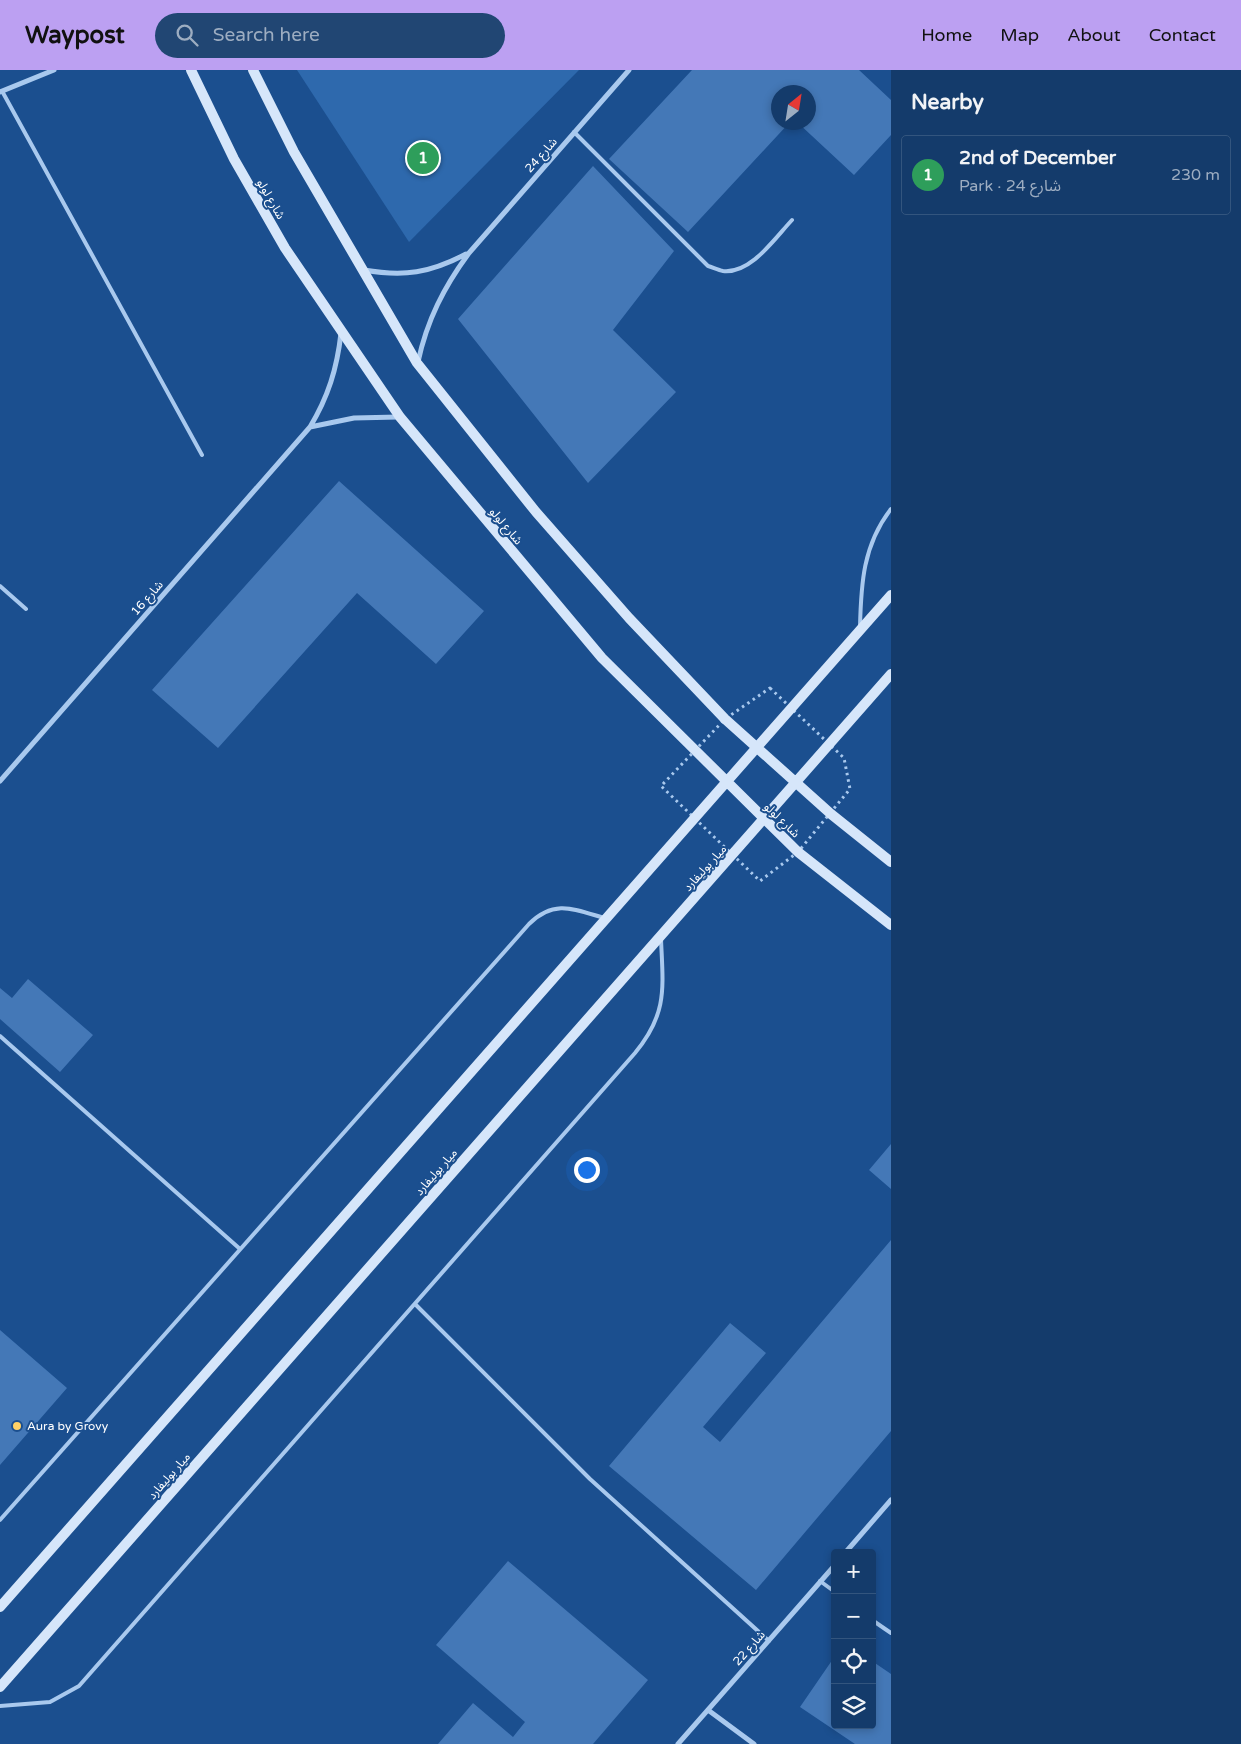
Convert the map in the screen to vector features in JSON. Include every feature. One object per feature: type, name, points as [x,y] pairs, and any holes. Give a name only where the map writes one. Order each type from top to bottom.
[{"type":"street","points":[[1,91],[54,70]]},
{"type":"street","name":"شارع لولو","points":[[191,70],[248,183],[285,248],[341,333],[400,417],[602,658],[798,852],[891,925]]},
{"type":"street","points":[[253,70],[294,152],[417,363],[536,512],[629,618],[725,719],[831,814],[891,862]]},
{"type":"street","name":"شارع 24","points":[[417,363],[424,333],[436,304],[450,278],[469,253],[629,70]]},
{"type":"street","name":"شارع 24","points":[[363,270],[390,274],[418,273],[444,266],[469,253]]},
{"type":"street","name":"شارع 16","points":[[0,781],[310,427],[333,382],[341,333]]},
{"type":"street","points":[[310,427],[354,418],[400,417]]},
{"type":"street","points":[[0,1607],[891,595]]},
{"type":"street","name":"ميار بوليفارد","points":[[0,1686],[891,674]]},
{"type":"street","points":[[848,1549],[891,1500]]},
{"type":"street","name":"شارع 22","points":[[678,1744],[831,1569]]},
{"type":"street","points":[[708,1710],[754,1744]]},
{"type":"lane","points":[[1,91],[202,455]]},
{"type":"lane","points":[[574,132],[708,266],[724,271],[740,268],[754,259],[792,220]]},
{"type":"lane","points":[[860,631],[864,565],[871,541],[891,509]]},
{"type":"lane","points":[[0,586],[26,609]]},
{"type":"lane","points":[[0,1520],[539,914],[551,909],[565,908],[606,919]]},
{"type":"lane","points":[[0,1706],[50,1702],[65,1696],[79,1686],[646,1040],[655,1024],[663,990],[661,935]]},
{"type":"lane","points":[[0,1036],[240,1249]]},
{"type":"lane","points":[[415,1304],[590,1479],[769,1640]]},
{"type":"lane","points":[[820,1581],[831,1589]]},
{"type":"lane","points":[[876,1623],[891,1633]]},
{"type":"shaded area","points":[[297,70],[579,70],[409,242]]},
{"type":"building","points":[[692,70],[859,70],[891,100],[891,135],[854,175],[806,130],[816,130],[816,85],[771,85],[771,130],[783,130],[688,232],[609,159]]},
{"type":"building","points":[[593,166],[674,251],[613,330],[676,392],[588,483],[458,319]]},
{"type":"building","points":[[339,481],[484,611],[436,664],[357,593],[218,748],[152,690]]},
{"type":"building","points":[[28,979],[93,1035],[60,1072],[0,1019],[0,988],[12,998]]},
{"type":"building","points":[[891,1144],[891,1189],[869,1170]]},
{"type":"building","points":[[891,1240],[891,1431],[756,1590],[609,1466],[730,1323],[766,1353],[703,1427],[720,1442]]},
{"type":"building","name":"Aura by Grovy","points":[[0,1330],[67,1388],[0,1465]]},
{"type":"building","points":[[508,1561],[648,1680],[593,1744],[438,1744],[473,1703],[513,1737],[525,1722],[436,1645]]},
{"type":"building","points":[[831,1662],[831,1728],[800,1707]]},
{"type":"building","points":[[876,1664],[891,1674],[891,1744],[855,1744],[833,1729],[876,1729]]},
{"type":"place","name":"2nd of December","points":[[423,158]]},
{"type":"place","name":"Aura by Grovy","points":[[17,1426]]}]
